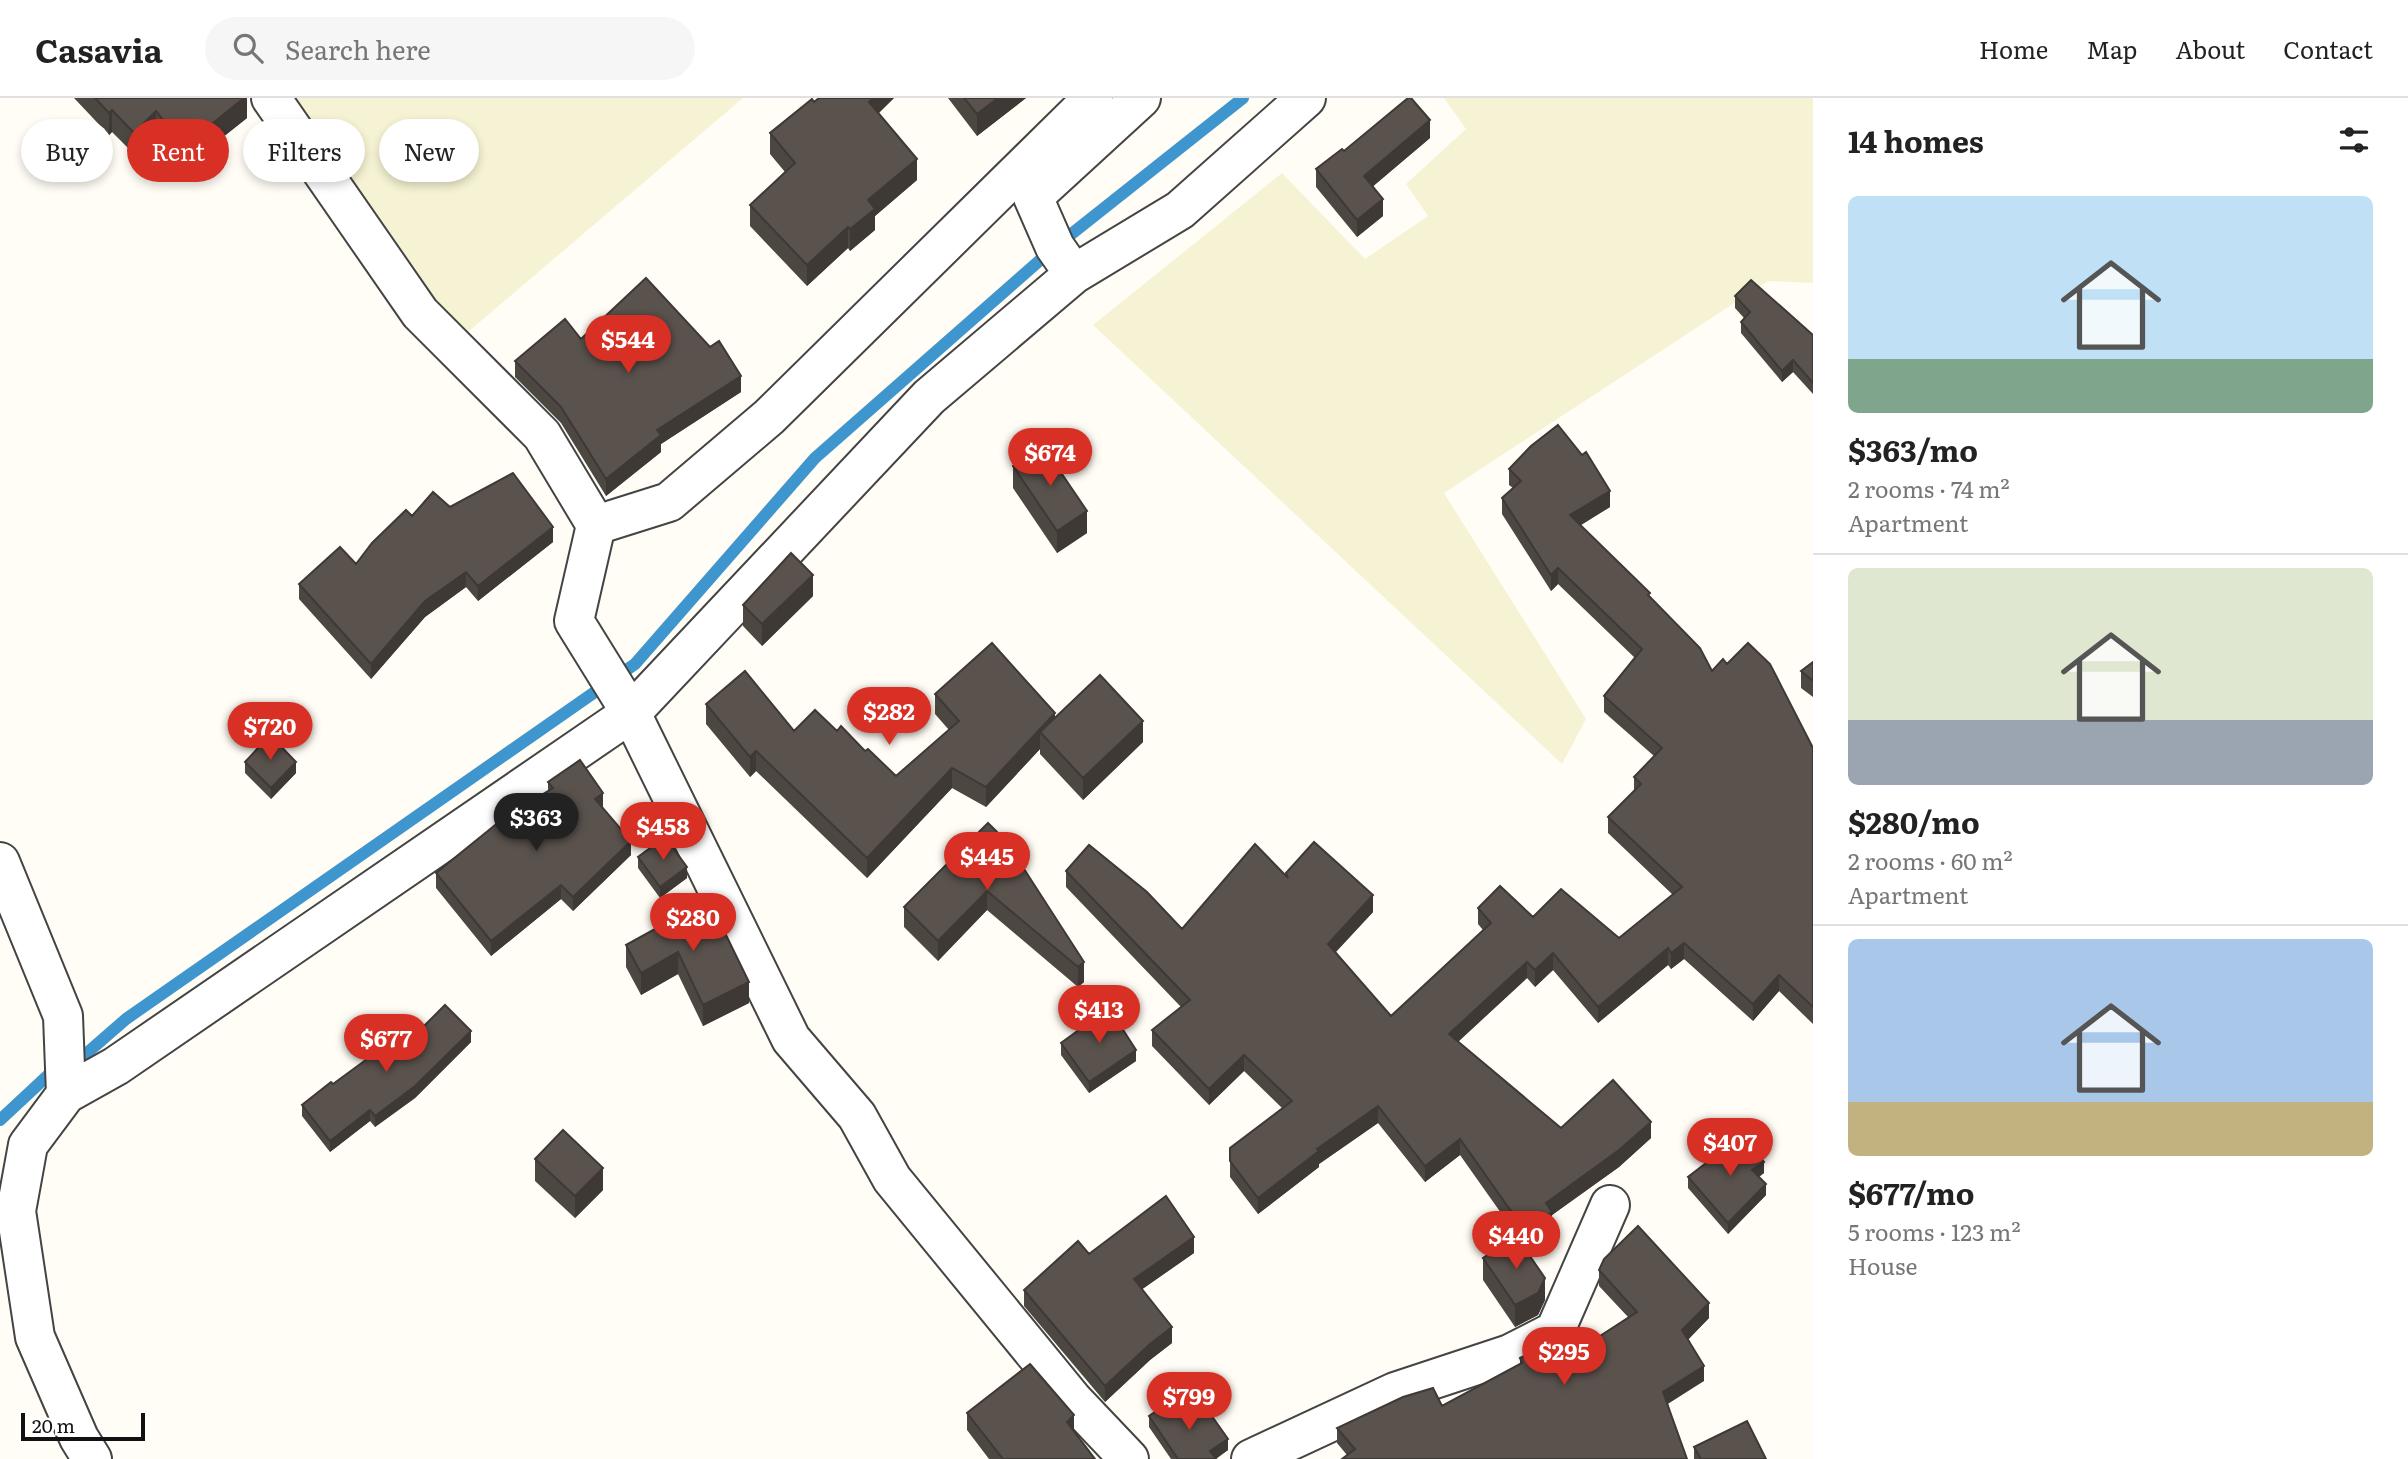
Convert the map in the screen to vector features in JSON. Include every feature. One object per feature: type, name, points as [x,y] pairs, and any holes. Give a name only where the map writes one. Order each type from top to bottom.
[{"type":"street","points":[[271,98],[420,313],[542,435],[596,525],[574,621],[631,713],[791,1039],[857,1116],[892,1179],[1073,1401],[1129,1459]]},
{"type":"street","points":[[596,525],[670,502],[769,417],[1093,98]]},
{"type":"street","points":[[1074,275],[1055,247],[1033,197],[1141,98]]},
{"type":"street","points":[[92,1459],[79,1438],[35,1337],[16,1211],[28,1145],[66,1094],[116,1066],[631,713],[929,397],[1074,275],[1181,211],[1306,98]]},
{"type":"street","points":[[0,862],[63,1016],[66,1094]]},
{"type":"street","points":[[1251,1459],[1395,1392],[1510,1354],[1555,1331],[1610,1205]]},
{"type":"shaded area","points":[[295,98],[743,98],[462,337],[411,277],[352,182],[365,182],[365,119],[309,119]]},
{"type":"shaded area","points":[[1444,98],[1813,98],[1813,283],[1768,281],[1444,493],[1586,719],[1562,764],[1093,325],[1282,173],[1365,259],[1428,216],[1406,184],[1466,129]]},
{"type":"building","points":[[95,98],[244,98],[218,119],[162,119],[156,111],[148,119],[127,119],[127,126],[112,110],[109,113]]},
{"type":"building","points":[[819,98],[873,98],[869,102],[917,159],[868,200],[875,209],[850,229],[848,227],[807,265],[750,205],[795,163],[770,133],[812,99],[814,102]]},
{"type":"building","points":[[964,98],[998,98],[977,114]]},
{"type":"building","points":[[1411,98],[1430,120],[1364,176],[1383,199],[1357,220],[1316,169],[1342,149],[1344,151]]},
{"type":"building","points":[[646,278],[710,347],[719,341],[741,376],[657,430],[661,435],[606,479],[561,407],[515,361],[565,319],[581,339]]},
{"type":"building","points":[[1751,280],[1813,335],[1813,383],[1793,360],[1782,371],[1741,322],[1750,312],[1735,296]]},
{"type":"building","points":[[1558,425],[1582,455],[1586,452],[1610,491],[1570,515],[1650,593],[1648,595],[1700,648],[1712,671],[1723,659],[1727,664],[1748,643],[1770,664],[1813,748],[1813,1007],[1779,975],[1753,1004],[1684,943],[1671,953],[1668,948],[1598,1007],[1553,953],[1535,970],[1527,962],[1449,1034],[1561,1128],[1613,1080],[1651,1122],[1619,1150],[1546,1203],[1552,1212],[1525,1231],[1460,1139],[1425,1166],[1378,1106],[1317,1149],[1319,1151],[1258,1198],[1230,1161],[1230,1148],[1292,1101],[1244,1055],[1209,1089],[1152,1030],[1190,1000],[1066,871],[1089,845],[1147,892],[1182,929],[1255,844],[1288,878],[1286,873],[1314,842],[1373,895],[1328,944],[1391,1016],[1491,923],[1478,908],[1500,886],[1533,917],[1561,889],[1619,938],[1682,887],[1608,817],[1641,784],[1634,777],[1662,748],[1604,696],[1642,649],[1558,568],[1551,575],[1502,498],[1521,481],[1509,469],[1531,446]]},
{"type":"building","points":[[1043,446],[1087,511],[1057,531],[1013,466]]},
{"type":"building","points":[[513,473],[553,527],[478,586],[466,572],[425,601],[371,664],[299,584],[340,547],[356,564],[372,543],[406,510],[412,516],[433,492],[450,507]]},
{"type":"building","points":[[791,553],[813,575],[762,624],[743,605]]},
{"type":"building","points":[[992,643],[1055,713],[986,787],[952,768],[867,858],[756,751],[750,757],[706,704],[745,671],[794,731],[815,710],[837,731],[841,726],[865,751],[868,749],[896,776],[959,721],[935,694]]},
{"type":"building","points":[[1813,662],[1813,681],[1801,671]]},
{"type":"building","points":[[1100,675],[1143,721],[1083,778],[1040,732]]},
{"type":"building","points":[[270,735],[296,762],[271,788],[245,762]]},
{"type":"building","points":[[580,760],[603,793],[595,799],[631,841],[573,897],[561,885],[491,941],[436,873],[505,817],[553,788],[548,782]]},
{"type":"building","points":[[988,823],[1006,841],[1084,962],[1078,967],[987,891],[938,941],[904,907]]},
{"type":"building","points":[[665,837],[687,867],[660,887],[638,857]]},
{"type":"building","points":[[702,903],[720,936],[725,933],[749,982],[703,1005],[678,952],[641,973],[626,945]]},
{"type":"building","points":[[445,1005],[471,1031],[415,1086],[375,1116],[370,1110],[330,1141],[302,1105],[419,1021],[424,1026]]},
{"type":"building","points":[[1109,1008],[1136,1050],[1089,1082],[1061,1043]]},
{"type":"building","points":[[563,1130],[603,1168],[575,1196],[535,1159]]},
{"type":"building","points":[[1744,1134],[1764,1162],[1752,1170],[1766,1184],[1728,1223],[1688,1177]]},
{"type":"building","points":[[1166,1196],[1194,1237],[1134,1279],[1172,1327],[1105,1386],[1024,1290],[1078,1241],[1089,1254]]},
{"type":"building","points":[[1638,1226],[1709,1303],[1682,1330],[1704,1366],[1663,1392],[1687,1459],[1342,1459],[1355,1449],[1337,1428],[1403,1397],[1433,1388],[1442,1406],[1522,1363],[1520,1358],[1559,1338],[1569,1356],[1637,1312],[1599,1270],[1604,1259]]},
{"type":"building","points":[[1516,1236],[1545,1278],[1538,1293],[1515,1305],[1483,1258]]},
{"type":"building","points":[[1030,1364],[1074,1415],[1067,1422],[1095,1459],[1003,1459],[967,1413]]},
{"type":"building","points":[[1172,1400],[1188,1421],[1206,1408],[1228,1439],[1210,1451],[1216,1459],[1178,1459],[1149,1416]]},
{"type":"building","points":[[1747,1421],[1766,1459],[1701,1459],[1694,1447]]},
{"type":"waterway","points":[[0,1120],[58,1066],[87,1053],[126,1019],[635,664],[815,458],[1055,247],[1243,98]]}]
